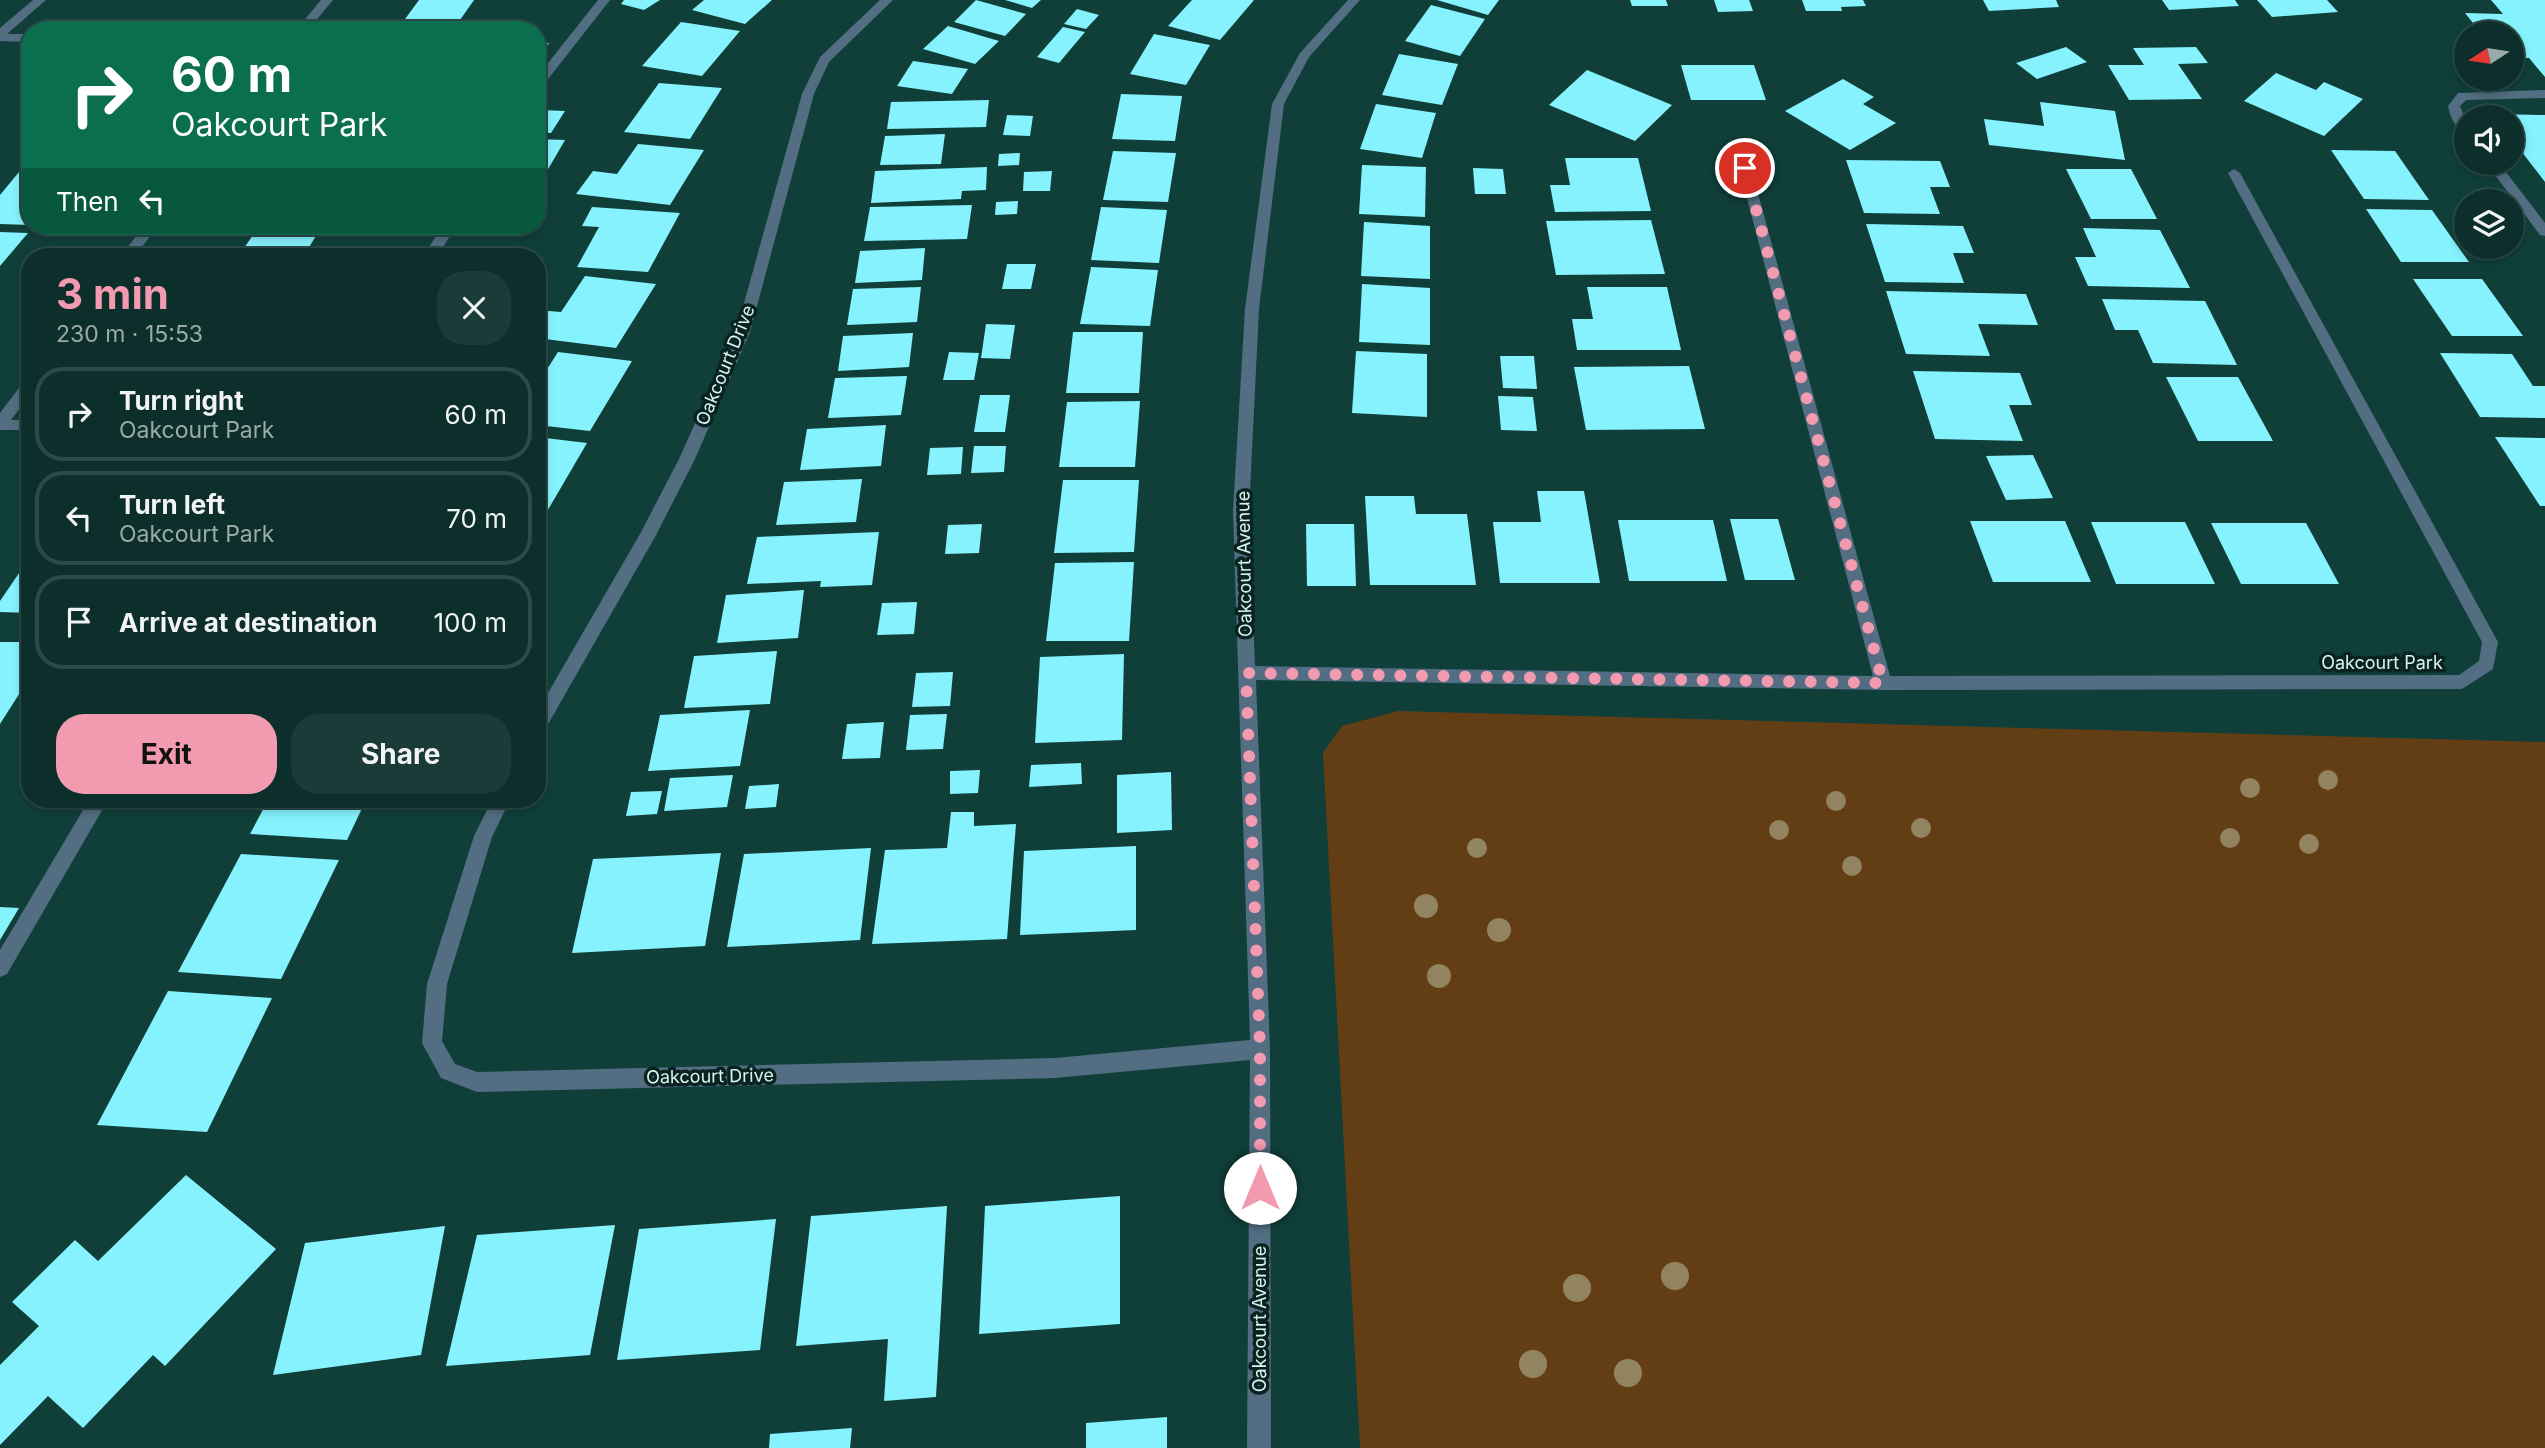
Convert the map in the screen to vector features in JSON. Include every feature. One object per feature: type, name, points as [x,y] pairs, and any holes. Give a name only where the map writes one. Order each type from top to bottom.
[{"type":"street","points":[[0,36],[40,0]]},
{"type":"street","points":[[310,21],[327,0]]},
{"type":"street","points":[[546,74],[604,0]]},
{"type":"street","name":"Oakcourt Drive","points":[[546,711],[647,537],[687,460],[737,345],[808,94],[824,60],[887,0]]},
{"type":"street","name":"Oakcourt Avenue","points":[[1259,1448],[1260,1049],[1241,510],[1251,322],[1278,104],[1304,56],[1353,0]]},
{"type":"street","points":[[0,36],[21,37]]},
{"type":"street","points":[[2455,105],[2462,96],[2545,94]]},
{"type":"street","points":[[1745,168],[1883,683]]},
{"type":"street","name":"Oakcourt Park","points":[[1246,673],[1883,683],[2462,681],[2487,664],[2490,642],[2234,173]]},
{"type":"street","points":[[2501,175],[2545,232]]},
{"type":"street","points":[[0,424],[21,396]]},
{"type":"street","points":[[0,424],[21,425]]},
{"type":"street","points":[[0,968],[94,808]]},
{"type":"street","name":"Oakcourt Drive","points":[[497,808],[482,836],[437,984],[432,1043],[448,1071],[477,1082],[1055,1068],[1260,1049]]},
{"type":"shaded area","points":[[1398,711],[2545,742],[2545,1448],[1360,1448],[1323,753],[1342,726]]},
{"type":"building","points":[[419,0],[474,0],[459,21],[404,21]]},
{"type":"building","points":[[624,0],[660,0],[644,10],[621,4]]},
{"type":"building","points":[[704,0],[772,0],[745,24],[692,10]]},
{"type":"building","points":[[976,0],[1026,14],[1005,36],[954,22]]},
{"type":"building","points":[[1005,0],[1041,0],[1032,8]]},
{"type":"building","points":[[1192,0],[1254,0],[1220,40],[1168,26]]},
{"type":"building","points":[[1437,0],[1499,0],[1488,15]]},
{"type":"building","points":[[1630,0],[1666,0],[1668,6],[1632,6]]},
{"type":"building","points":[[1714,0],[1749,0],[1753,11],[1718,12]]},
{"type":"building","points":[[1802,0],[1863,0],[1866,6],[1841,7],[1842,11],[1806,11]]},
{"type":"building","points":[[1983,0],[2056,0],[2059,7],[1989,11]]},
{"type":"building","points":[[2162,0],[2235,0],[2239,6],[2169,10]]},
{"type":"building","points":[[2257,0],[2327,0],[2338,12],[2272,17]]},
{"type":"building","points":[[2491,0],[2545,0],[2545,77],[2529,58],[2524,58],[2524,21],[2471,21],[2465,13],[2503,14]]},
{"type":"building","points":[[1431,5],[1485,19],[1460,56],[1405,41]]},
{"type":"building","points":[[1077,9],[1099,15],[1086,29],[1064,24]]},
{"type":"building","points":[[681,22],[740,31],[702,76],[642,66]]},
{"type":"building","points":[[948,26],[999,41],[975,64],[923,49]]},
{"type":"building","points":[[1063,27],[1085,32],[1059,63],[1037,57]]},
{"type":"building","points":[[1154,34],[1210,45],[1186,85],[1130,74]]},
{"type":"building","points":[[2066,47],[2087,62],[2037,79],[2016,63]]},
{"type":"building","points":[[2196,47],[2208,63],[2178,64],[2202,99],[2129,100],[2108,65],[2144,65],[2133,48]]},
{"type":"building","points":[[1399,54],[1458,64],[1442,105],[1382,95]]},
{"type":"building","points":[[913,61],[968,69],[952,94],[897,86]]},
{"type":"building","points":[[1681,65],[1754,65],[1766,100],[1691,100]]},
{"type":"building","points":[[1587,70],[1672,105],[1635,141],[1549,105]]},
{"type":"building","points":[[2276,73],[2316,90],[2324,82],[2363,99],[2324,136],[2244,101]]},
{"type":"building","points":[[1843,79],[1874,97],[1863,104],[1896,123],[1850,150],[1785,111]]},
{"type":"building","points":[[659,83],[722,88],[690,139],[624,132]]},
{"type":"building","points":[[1121,94],[1182,96],[1175,141],[1112,139]]},
{"type":"building","points":[[989,100],[986,127],[887,129],[891,102]]},
{"type":"building","points":[[2040,102],[2115,111],[2125,160],[1989,145],[1984,119],[2044,126]]},
{"type":"building","points":[[1376,104],[1436,113],[1422,158],[1360,149]]},
{"type":"building","points":[[546,110],[565,111],[551,133],[546,133]]},
{"type":"building","points":[[1007,115],[1033,116],[1030,136],[1003,135]]},
{"type":"building","points":[[2524,115],[2545,115],[2545,182],[2524,155]]},
{"type":"building","points":[[945,134],[941,164],[880,165],[885,136]]},
{"type":"building","points":[[546,139],[565,140],[547,171]]},
{"type":"building","points":[[638,144],[704,150],[670,205],[576,194],[593,171],[617,174]]},
{"type":"building","points":[[2331,150],[2395,151],[2429,200],[2364,199]]},
{"type":"building","points":[[1113,151],[1176,153],[1168,202],[1103,200]]},
{"type":"building","points":[[1020,153],[1019,165],[998,166],[999,154]]},
{"type":"building","points":[[1565,158],[1638,158],[1651,211],[1555,212],[1550,185],[1570,185]]},
{"type":"building","points":[[1846,160],[1940,161],[1950,187],[1930,187],[1940,214],[1864,213]]},
{"type":"building","points":[[1362,165],[1426,167],[1425,217],[1359,214]]},
{"type":"building","points":[[987,167],[986,190],[962,191],[961,199],[871,203],[875,171]]},
{"type":"building","points":[[1473,168],[1503,169],[1506,194],[1475,194]]},
{"type":"building","points":[[2066,169],[2131,169],[2157,219],[2091,219]]},
{"type":"building","points":[[21,170],[21,225],[0,224],[0,195]]},
{"type":"building","points":[[1052,171],[1050,191],[1023,191],[1024,172]]},
{"type":"building","points":[[1018,201],[1017,214],[995,215],[996,202]]},
{"type":"building","points":[[972,205],[967,239],[864,241],[870,207]]},
{"type":"building","points":[[592,207],[680,213],[648,272],[577,267],[599,227],[582,226]]},
{"type":"building","points":[[1101,207],[1167,210],[1159,263],[1091,260]]},
{"type":"building","points":[[2366,209],[2432,210],[2454,241],[2454,259],[2467,259],[2469,262],[2401,262]]},
{"type":"building","points":[[1651,220],[1665,274],[1556,275],[1546,221]]},
{"type":"building","points":[[1364,222],[1430,226],[1430,279],[1361,276]]},
{"type":"building","points":[[1866,224],[1963,226],[1974,253],[1953,253],[1964,283],[1885,282]]},
{"type":"building","points":[[2083,228],[2160,230],[2190,288],[2088,286],[2075,257],[2096,257]]},
{"type":"building","points":[[0,232],[26,235],[0,266]]},
{"type":"building","points":[[253,235],[316,235],[309,248],[244,248]]},
{"type":"building","points":[[925,248],[922,280],[855,283],[860,251]]},
{"type":"building","points":[[1007,264],[1036,264],[1031,289],[1002,289]]},
{"type":"building","points":[[1091,267],[1158,270],[1150,326],[1080,324]]},
{"type":"building","points":[[585,276],[656,284],[616,348],[546,339],[546,311],[561,312]]},
{"type":"building","points":[[2413,279],[2482,279],[2523,336],[2452,336]]},
{"type":"building","points":[[1362,284],[1430,288],[1430,345],[1359,342]]},
{"type":"building","points":[[921,287],[917,322],[847,325],[853,289]]},
{"type":"building","points":[[1587,287],[1667,287],[1681,350],[1577,350],[1572,319],[1593,319]]},
{"type":"building","points":[[1886,291],[2026,294],[2038,325],[1978,324],[1990,356],[1906,354]]},
{"type":"building","points":[[2102,299],[2205,301],[2237,365],[2153,363],[2138,330],[2115,330]]},
{"type":"building","points":[[986,324],[1015,325],[1010,359],[981,358]]},
{"type":"building","points":[[1073,332],[1143,332],[1139,393],[1066,393]]},
{"type":"building","points":[[913,333],[909,367],[838,371],[843,336]]},
{"type":"building","points":[[1356,351],[1427,354],[1427,417],[1352,413]]},
{"type":"building","points":[[558,352],[632,361],[590,431],[546,426],[546,371]]},
{"type":"building","points":[[949,352],[979,353],[974,380],[943,380]]},
{"type":"building","points":[[2440,353],[2512,354],[2533,386],[2545,386],[2545,418],[2480,417]]},
{"type":"building","points":[[1500,356],[1534,356],[1537,389],[1503,388]]},
{"type":"building","points":[[1689,366],[1705,429],[1586,430],[1574,367]]},
{"type":"building","points":[[1913,371],[2020,373],[2032,405],[2009,405],[2023,441],[1935,439]]},
{"type":"building","points":[[907,376],[901,415],[828,418],[835,378]]},
{"type":"building","points":[[2166,377],[2238,377],[2273,441],[2198,441]]},
{"type":"building","points":[[980,395],[1010,395],[1005,432],[974,432]]},
{"type":"building","points":[[1498,396],[1533,397],[1537,431],[1501,430]]},
{"type":"building","points":[[1140,401],[1135,467],[1059,467],[1067,402]]},
{"type":"building","points":[[886,425],[881,466],[800,470],[807,429]]},
{"type":"building","points":[[2495,437],[2545,438],[2545,506],[2540,506]]},
{"type":"building","points":[[546,438],[587,443],[546,513]]},
{"type":"building","points":[[974,446],[1006,446],[1004,472],[971,473]]},
{"type":"building","points":[[963,447],[961,474],[927,475],[930,448]]},
{"type":"building","points":[[2033,455],[2053,498],[2006,500],[1986,456]]},
{"type":"building","points":[[862,479],[856,522],[776,525],[784,482]]},
{"type":"building","points":[[1063,480],[1139,480],[1134,552],[1054,553]]},
{"type":"building","points":[[1537,491],[1584,491],[1600,583],[1500,583],[1493,522],[1541,522]]},
{"type":"building","points":[[1365,496],[1414,496],[1416,514],[1467,514],[1476,585],[1370,585]]},
{"type":"building","points":[[1730,519],[1778,519],[1795,580],[1745,580]]},
{"type":"building","points":[[1618,520],[1713,520],[1727,581],[1629,581]]},
{"type":"building","points":[[1970,521],[2065,521],[2091,582],[1993,582]]},
{"type":"building","points":[[2091,522],[2185,522],[2215,584],[2116,584]]},
{"type":"building","points":[[2211,523],[2306,523],[2339,584],[2241,584]]},
{"type":"building","points":[[982,524],[979,553],[945,554],[948,525]]},
{"type":"building","points":[[1306,524],[1354,524],[1356,586],[1307,586]]},
{"type":"building","points":[[879,532],[872,585],[820,587],[821,581],[747,584],[757,537]]},
{"type":"building","points":[[1134,562],[1129,641],[1046,641],[1055,563]]},
{"type":"building","points":[[21,570],[21,613],[0,612],[0,601]]},
{"type":"building","points":[[804,590],[798,638],[717,643],[726,595]]},
{"type":"building","points":[[917,602],[914,634],[877,635],[882,603]]},
{"type":"building","points":[[0,642],[21,642],[21,691],[0,724]]},
{"type":"building","points":[[777,651],[770,704],[684,708],[694,656]]},
{"type":"building","points":[[1124,654],[1122,740],[1035,743],[1040,657]]},
{"type":"building","points":[[953,672],[950,706],[912,707],[916,673]]},
{"type":"building","points":[[750,710],[740,766],[648,771],[660,715]]},
{"type":"building","points":[[947,714],[943,749],[906,750],[910,715]]},
{"type":"building","points":[[884,722],[880,758],[842,759],[847,724]]},
{"type":"building","points":[[1081,763],[1082,784],[1029,787],[1031,765]]},
{"type":"building","points":[[980,770],[978,793],[950,794],[950,771]]},
{"type":"building","points":[[1171,772],[1172,830],[1117,833],[1117,775]]},
{"type":"building","points":[[733,775],[727,807],[664,811],[670,778]]},
{"type":"building","points":[[779,784],[776,807],[745,809],[749,786]]},
{"type":"building","points":[[662,791],[657,814],[626,816],[631,792]]},
{"type":"building","points":[[264,808],[362,808],[347,840],[250,834]]},
{"type":"building","points":[[951,812],[974,812],[974,826],[1016,824],[1007,939],[872,944],[885,850],[947,848]]},
{"type":"building","points":[[1136,846],[1136,930],[1020,935],[1024,851]]},
{"type":"building","points":[[871,848],[860,940],[727,947],[744,854]]},
{"type":"building","points":[[721,853],[705,946],[572,953],[593,859]]},
{"type":"building","points":[[241,854],[339,860],[281,979],[178,972]]},
{"type":"building","points":[[0,907],[19,908],[0,940]]},
{"type":"building","points":[[168,991],[272,998],[207,1132],[97,1125]]},
{"type":"building","points":[[186,1175],[276,1249],[165,1366],[153,1355],[83,1428],[48,1396],[0,1445],[0,1365],[39,1326],[12,1302],[75,1240],[98,1261]]},
{"type":"building","points":[[1120,1196],[1120,1324],[979,1334],[985,1206]]},
{"type":"building","points":[[947,1206],[936,1397],[884,1401],[888,1339],[796,1346],[811,1216]]},
{"type":"building","points":[[776,1219],[760,1350],[617,1360],[639,1229]]},
{"type":"building","points":[[615,1225],[590,1355],[446,1366],[477,1235]]},
{"type":"building","points":[[445,1226],[421,1355],[273,1375],[305,1243]]},
{"type":"building","points":[[1167,1417],[1167,1448],[1086,1448],[1086,1423]]},
{"type":"building","points":[[852,1428],[850,1448],[769,1448],[770,1434]]},
{"type":"route","points":[[1260,1188],[1260,1049],[1246,673],[1883,683],[1745,168]]}]
